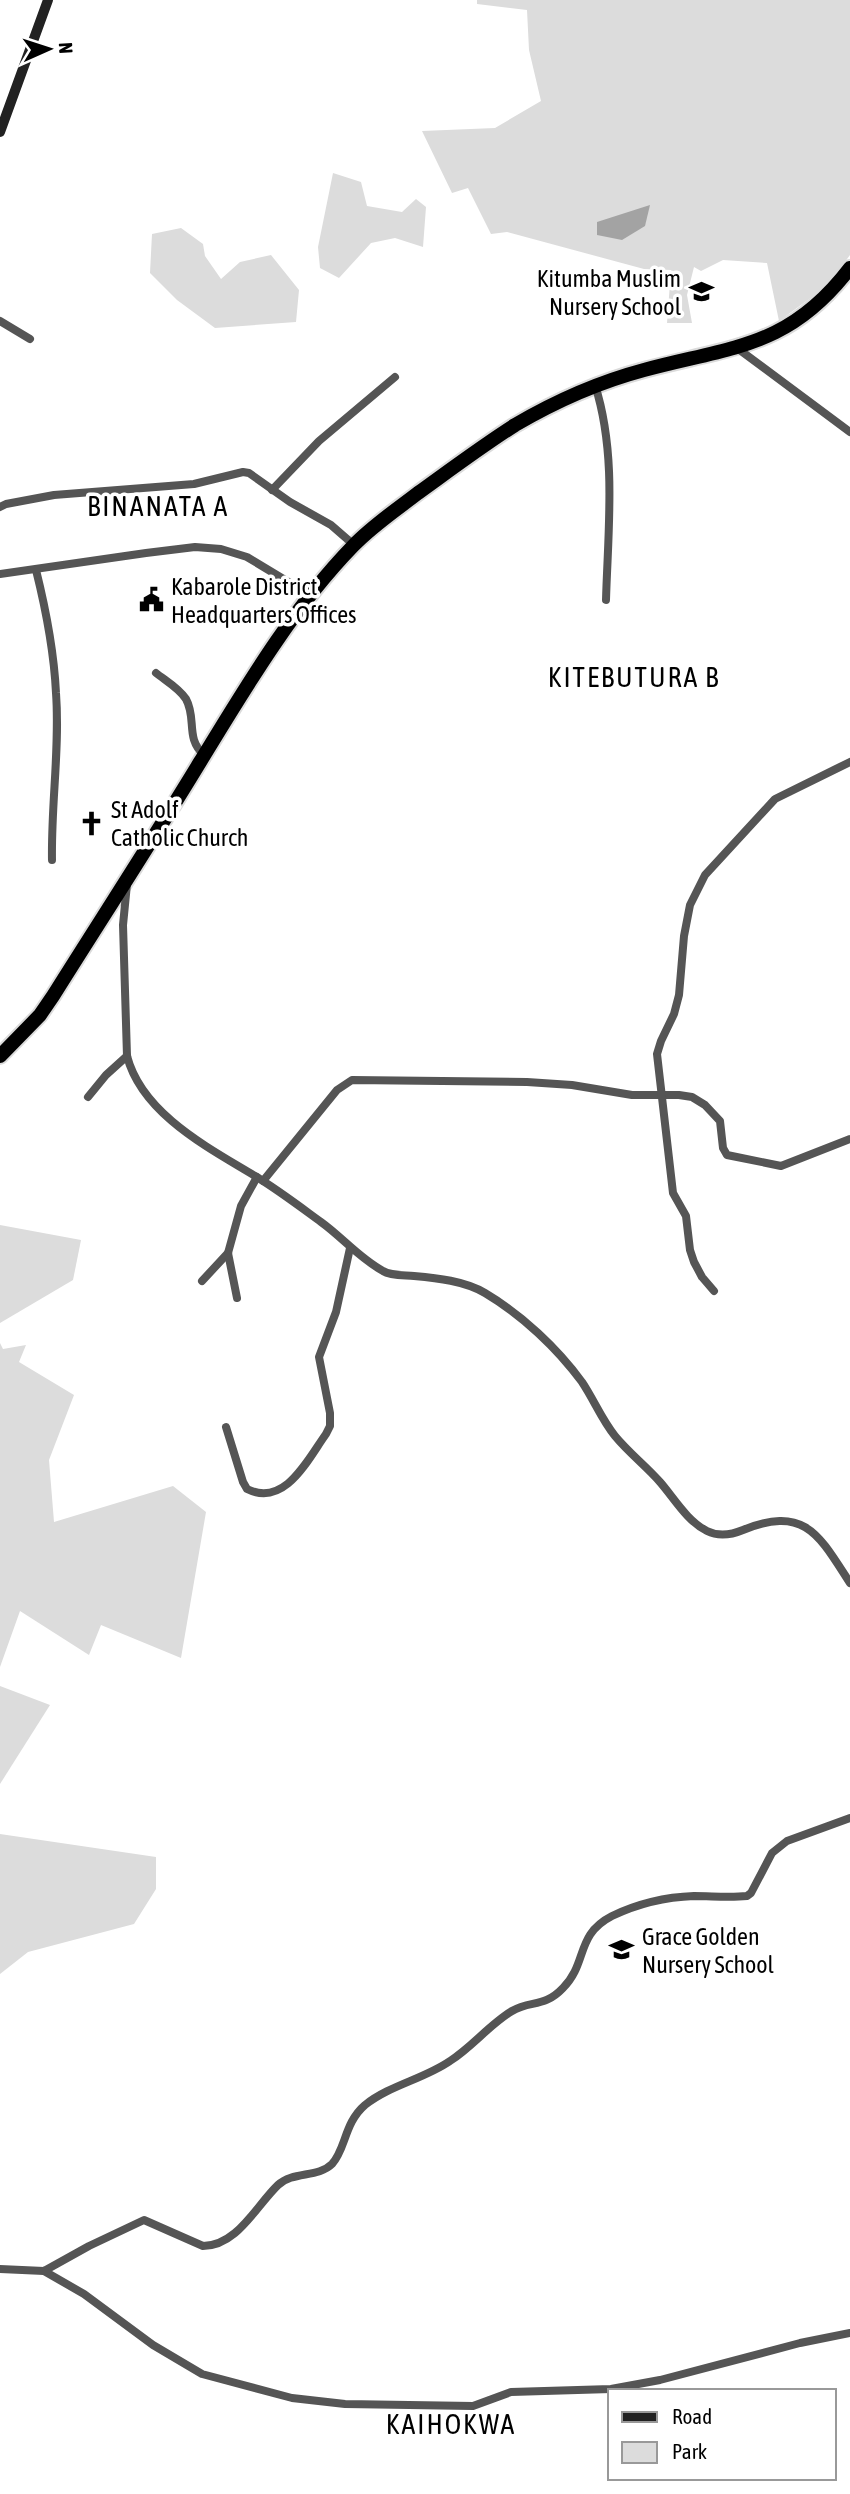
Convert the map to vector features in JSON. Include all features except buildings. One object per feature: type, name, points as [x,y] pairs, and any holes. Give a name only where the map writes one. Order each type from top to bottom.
[{"type":"highway","points":[[0,1056],[14,1044],[46,1006],[252,676],[310,595],[354,545],[390,514],[484,446],[559,401],[595,385],[644,370],[737,348],[791,326],[834,290],[850,268]]},
{"type":"street","points":[[0,132],[48,0]]},
{"type":"street","points":[[0,321],[30,339]]},
{"type":"street","points":[[737,348],[850,432]]},
{"type":"street","points":[[272,490],[319,441],[395,377]]},
{"type":"street","points":[[595,385],[605,430],[608,464],[606,600]]},
{"type":"street","points":[[0,507],[54,495],[194,484],[243,472],[249,473],[331,525],[354,545]]},
{"type":"street","points":[[0,574],[195,547],[221,549],[247,557],[310,595]]},
{"type":"street","points":[[36,570],[44,601],[57,695],[52,860]]},
{"type":"street","points":[[156,673],[187,700],[194,745],[204,755]]},
{"type":"street","points":[[713,1291],[694,1262],[686,1216],[673,1193],[657,1054],[674,1014],[690,905],[697,888],[713,866],[775,799],[850,762]]},
{"type":"street","points":[[127,877],[123,925],[127,1056],[149,1097],[171,1121],[195,1140],[260,1179],[321,1222],[349,1248],[384,1272],[445,1280],[476,1288],[489,1295],[556,1350],[582,1383],[615,1437],[658,1480],[696,1524],[708,1532],[725,1535],[772,1521],[796,1522],[816,1536],[850,1583]]},
{"type":"street","points":[[88,1097],[106,1075],[127,1056]]},
{"type":"street","points":[[237,1298],[228,1253],[241,1206],[260,1179],[337,1090],[352,1080],[527,1082],[572,1085],[632,1096],[660,1093],[692,1097],[705,1105],[720,1121],[723,1148],[727,1155],[781,1166],[850,1139]]},
{"type":"street","points":[[226,1427],[247,1489],[259,1494],[273,1493],[289,1484],[327,1434],[330,1413],[319,1357],[336,1312],[349,1248]]},
{"type":"street","points":[[202,1281],[228,1253]]},
{"type":"street","points":[[44,2271],[111,2234],[145,2220],[203,2246],[213,2246],[224,2241],[280,2183],[297,2175],[331,2166],[345,2133],[363,2107],[449,2062],[515,2009],[547,2002],[564,1987],[577,1968],[586,1940],[595,1927],[634,1907],[661,1900],[691,1896],[747,1896],[772,1853],[787,1841],[850,1818]]},
{"type":"street","points":[[0,2269],[44,2271],[84,2294],[153,2345],[202,2374],[292,2398],[345,2404],[472,2406],[510,2392],[608,2389]]},
{"type":"street","points":[[611,2389],[660,2380],[800,2343],[850,2333]]},
{"type":"green space","points":[[477,0],[850,0],[850,255],[827,286],[779,321],[767,263],[723,260],[701,271],[694,267],[687,295],[692,323],[667,323],[671,270],[644,269],[507,232],[491,234],[468,188],[452,193],[422,131],[495,128],[541,101],[529,50],[527,10],[477,4]]},
{"type":"green space","points":[[333,173],[361,182],[367,206],[402,212],[416,199],[426,207],[423,247],[395,238],[371,243],[339,278],[320,268],[318,247]]},
{"type":"green space","points":[[181,228],[203,244],[205,256],[221,279],[240,262],[271,255],[299,290],[296,322],[215,328],[177,300],[150,273],[152,234]]},
{"type":"green space","points":[[0,1225],[81,1240],[73,1280],[0,1323]]},
{"type":"green space","points":[[0,1343],[3,1349],[26,1345],[19,1362],[74,1395],[49,1460],[54,1522],[173,1486],[206,1512],[181,1658],[101,1625],[89,1655],[20,1611],[0,1667]]},
{"type":"green space","points":[[0,1686],[50,1705],[0,1784]]},
{"type":"green space","points":[[0,1834],[156,1857],[156,1889],[134,1924],[28,1952],[0,1974]]},
{"type":"shaded area","points":[[650,205],[645,226],[622,240],[597,235],[597,222]]},
{"type":"place","name":"Kitumba Muslim Nursery School","points":[[701,292]]},
{"type":"place","name":"Kabarole District Headquarters Offices","points":[[151,600]]},
{"type":"place","name":"St Adolf Catholic Church","points":[[91,823]]},
{"type":"place","name":"Grace Golden Nursery School","points":[[622,1950]]},
{"type":"district","name":"BINANATA A","points":[[158,506]]},
{"type":"district","name":"KITEBUTURA B","points":[[634,677]]},
{"type":"district","name":"KAIHOKWA","points":[[451,2424]]}]
